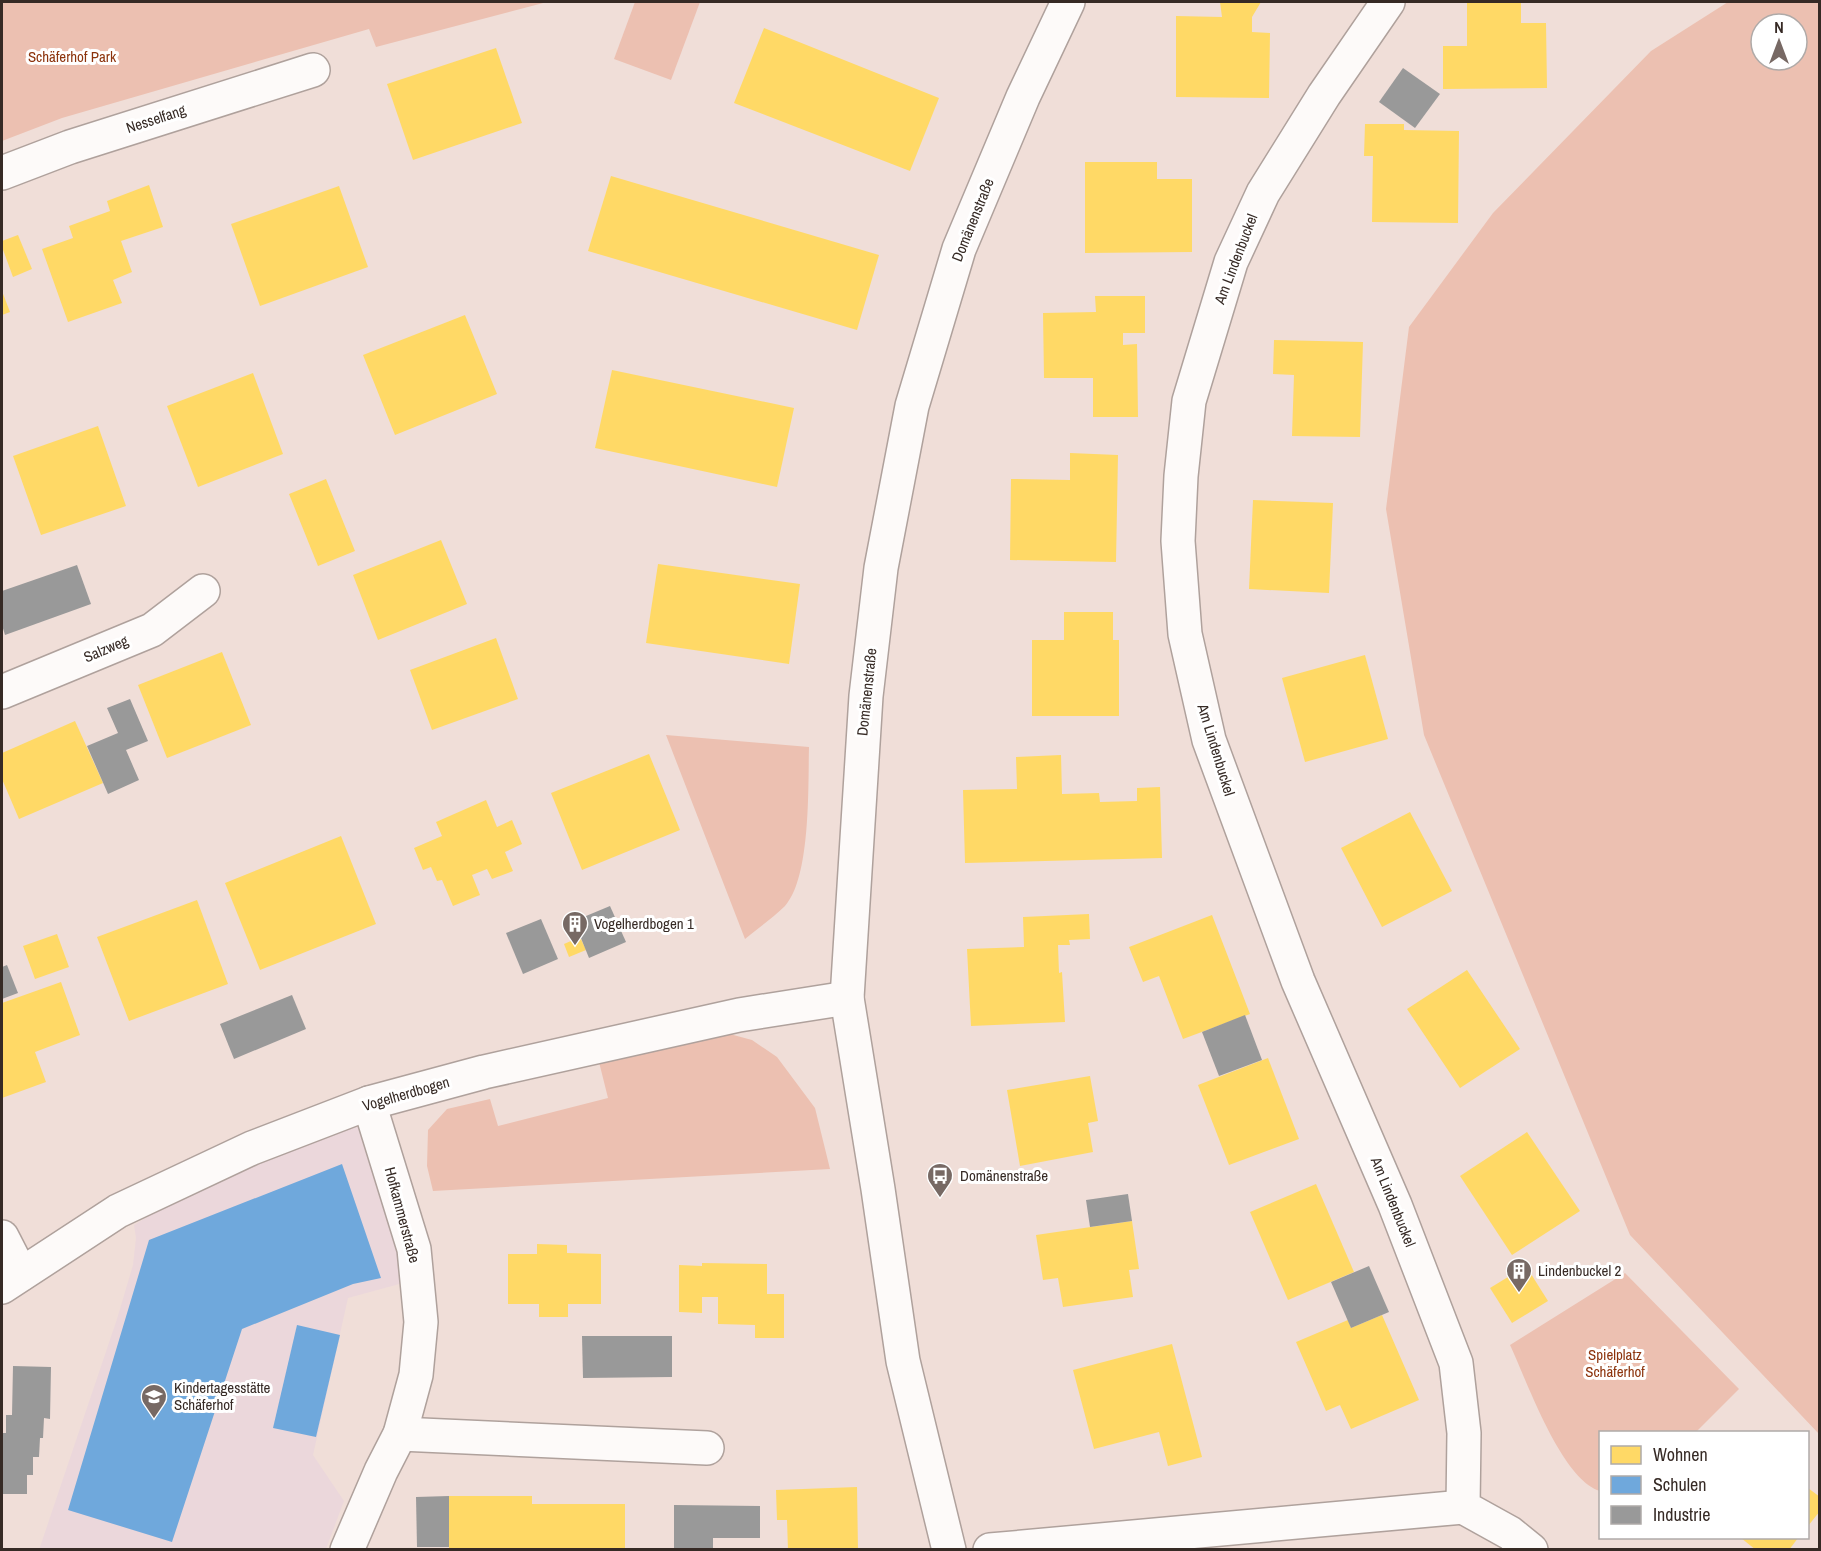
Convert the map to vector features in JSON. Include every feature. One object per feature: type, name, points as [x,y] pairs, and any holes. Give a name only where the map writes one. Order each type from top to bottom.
[{"type":"street","name":"Domänenstraße","points":[[949,1550],[903,1361],[872,1146],[847,998],[866,696],[881,568],[912,405],[959,249],[1023,97],[1068,2]]},
{"type":"street","name":"Am Lindenbuckel","points":[[1388,2],[1324,95],[1263,193],[1231,262],[1189,401],[1180,476],[1178,541],[1185,634],[1209,740],[1298,981],[1395,1205],[1456,1363],[1464,1433],[1463,1507]]},
{"type":"street","name":"Nesselfang","points":[[2,173],[70,147],[313,70]]},
{"type":"street","name":"Salzweg","points":[[2,693],[152,630],[203,591]]},
{"type":"street","name":"Vogelherdbogen","points":[[11,1280],[118,1210],[252,1148],[369,1103],[484,1072],[739,1015],[847,998]]},
{"type":"street","name":"Hofkammerstraße","points":[[347,1550],[381,1471],[400,1434],[416,1375],[421,1322],[414,1249],[369,1103]]},
{"type":"street","points":[[2,1237],[11,1280]]},
{"type":"street","points":[[400,1434],[707,1448]]},
{"type":"street","points":[[990,1550],[1463,1507],[1510,1533],[1531,1550]]},
{"type":"shaded area","points":[[370,1120],[414,1280],[348,1298],[313,1455],[344,1501],[326,1549],[39,1550],[133,1265],[136,1238],[134,1225],[157,1211],[265,1160]]},
{"type":"green space","name":"Schäferhof Park","points":[[2,2],[547,2],[376,47],[369,29],[62,118],[2,141]]},
{"type":"green space","points":[[635,2],[700,2],[671,80],[614,59]]},
{"type":"green space","points":[[1728,2],[1819,2],[1819,1434],[1630,1235],[1424,735],[1386,509],[1409,327],[1493,213],[1651,51]]},
{"type":"green space","points":[[666,735],[809,747],[808,807],[800,874],[785,906],[745,939]]},
{"type":"green space","points":[[726,1033],[752,1040],[777,1057],[815,1108],[830,1169],[433,1191],[427,1166],[428,1130],[447,1109],[490,1099],[498,1126],[608,1098],[599,1062]]},
{"type":"green space","name":"Spielplatz Schäferhof","points":[[1625,1273],[1739,1389],[1697,1431],[1599,1431],[1599,1490],[1586,1483],[1559,1449],[1510,1345]]},
{"type":"building: Wohnen","points":[[1220,2],[1261,2],[1252,17],[1252,32],[1270,33],[1269,98],[1176,97],[1176,16],[1222,17]]},
{"type":"building: Wohnen","points":[[1467,2],[1521,2],[1521,23],[1546,23],[1547,88],[1443,89],[1443,46],[1467,46]]},
{"type":"building: Wohnen","points":[[764,28],[939,98],[910,171],[734,103]]},
{"type":"building: Wohnen","points":[[496,48],[522,123],[413,160],[387,84]]},
{"type":"building: Wohnen","points":[[1365,124],[1404,124],[1404,130],[1459,131],[1458,223],[1372,222],[1373,156],[1364,156]]},
{"type":"building: Wohnen","points":[[1085,162],[1157,162],[1157,179],[1192,179],[1192,252],[1085,253]]},
{"type":"building: Wohnen","points":[[611,176],[879,255],[857,330],[588,251]]},
{"type":"building: Wohnen","points":[[149,185],[163,227],[121,241],[132,272],[113,280],[122,303],[68,322],[42,249],[73,238],[69,226],[110,211],[107,201]]},
{"type":"building: Wohnen","points":[[339,186],[368,267],[260,306],[231,224]]},
{"type":"building: Wohnen","points":[[18,235],[32,269],[13,277],[2,241]]},
{"type":"building: Wohnen","points":[[2,291],[10,312],[2,315]]},
{"type":"building: Wohnen","points":[[1095,296],[1145,296],[1145,333],[1123,333],[1123,345],[1137,344],[1138,417],[1093,417],[1093,378],[1044,378],[1043,313],[1096,312]]},
{"type":"building: Wohnen","points":[[465,315],[497,394],[395,435],[363,355]]},
{"type":"building: Wohnen","points":[[1274,340],[1363,342],[1360,437],[1292,436],[1294,375],[1273,374]]},
{"type":"building: Wohnen","points":[[612,370],[794,408],[777,487],[595,448]]},
{"type":"building: Wohnen","points":[[253,373],[283,454],[198,487],[167,406]]},
{"type":"building: Wohnen","points":[[98,426],[126,506],[41,535],[13,456]]},
{"type":"building: Wohnen","points":[[1070,453],[1118,455],[1116,562],[1010,560],[1011,479],[1070,480]]},
{"type":"building: Wohnen","points":[[326,479],[355,551],[318,566],[289,494]]},
{"type":"building: Wohnen","points":[[1253,500],[1333,503],[1329,593],[1249,589]]},
{"type":"building: Wohnen","points":[[441,540],[467,604],[378,640],[353,575]]},
{"type":"building: Wohnen","points":[[658,564],[800,584],[789,664],[646,643]]},
{"type":"building: Wohnen","points":[[1064,612],[1113,612],[1113,640],[1119,640],[1119,716],[1032,716],[1032,640],[1064,640]]},
{"type":"building: Wohnen","points":[[496,638],[518,699],[432,730],[410,670]]},
{"type":"building: Wohnen","points":[[222,652],[251,725],[167,758],[138,685]]},
{"type":"building: Wohnen","points":[[1365,655],[1388,739],[1305,762],[1282,678]]},
{"type":"building: Wohnen","points":[[75,721],[103,783],[19,819],[2,779],[2,753]]},
{"type":"building: Wohnen","points":[[649,754],[680,830],[582,870],[551,793]]},
{"type":"building: Wohnen","points":[[1061,755],[1062,794],[1099,793],[1100,802],[1137,801],[1137,788],[1160,787],[1162,858],[965,863],[963,790],[1017,789],[1016,757]]},
{"type":"building: Wohnen","points":[[486,800],[497,827],[512,820],[522,844],[505,852],[513,871],[492,879],[487,869],[472,875],[480,895],[453,906],[442,880],[437,881],[431,867],[423,870],[414,848],[442,836],[436,822]]},
{"type":"building: Wohnen","points":[[1410,812],[1452,891],[1382,927],[1341,848]]},
{"type":"building: Wohnen","points":[[341,836],[376,924],[260,970],[225,883]]},
{"type":"building: Wohnen","points":[[197,900],[228,984],[129,1021],[97,937]]},
{"type":"building: Wohnen","points":[[1089,914],[1090,939],[1069,940],[1070,945],[1058,945],[1065,1022],[971,1026],[967,949],[1024,947],[1023,917]]},
{"type":"building: Wohnen","points":[[1212,915],[1250,1014],[1183,1039],[1159,976],[1143,982],[1129,947]]},
{"type":"building: Wohnen","points":[[57,934],[69,967],[35,979],[23,946]]},
{"type":"building: Wohnen","name":"Vogelherdbogen 1","points":[[580,937],[586,950],[569,957],[564,944]]},
{"type":"building: Wohnen","points":[[1467,970],[1520,1049],[1460,1088],[1407,1009]]},
{"type":"building: Wohnen","points":[[61,982],[80,1035],[35,1052],[46,1082],[2,1098],[2,1003]]},
{"type":"building: Wohnen","points":[[1268,1058],[1299,1139],[1229,1165],[1198,1085]]},
{"type":"building: Wohnen","points":[[1090,1076],[1098,1121],[1088,1123],[1093,1152],[1020,1166],[1007,1090]]},
{"type":"building: Wohnen","points":[[1527,1132],[1580,1211],[1512,1255],[1460,1176]]},
{"type":"building: Wohnen","points":[[1316,1184],[1354,1272],[1288,1300],[1250,1212]]},
{"type":"building: Wohnen","points":[[1132,1221],[1139,1269],[1129,1270],[1133,1297],[1063,1307],[1058,1278],[1043,1280],[1036,1235]]},
{"type":"building: Wohnen","points":[[537,1244],[567,1245],[567,1253],[601,1254],[601,1304],[568,1304],[568,1317],[539,1317],[539,1304],[508,1304],[508,1254],[537,1254]]},
{"type":"building: Wohnen","points":[[702,1263],[767,1264],[767,1294],[784,1294],[784,1338],[755,1338],[755,1325],[718,1324],[718,1297],[702,1297],[702,1313],[679,1312],[679,1265],[702,1266]]},
{"type":"building: Wohnen","name":"Lindenbuckel 2","points":[[1526,1266],[1548,1301],[1512,1323],[1490,1288]]},
{"type":"building: Wohnen","points":[[1382,1315],[1419,1400],[1351,1429],[1340,1405],[1326,1411],[1296,1342],[1348,1320],[1351,1328]]},
{"type":"building: Wohnen","points":[[1172,1344],[1202,1457],[1168,1466],[1159,1432],[1094,1449],[1073,1370]]},
{"type":"building: Wohnen","points":[[857,1487],[858,1550],[788,1550],[787,1520],[777,1520],[776,1490]]},
{"type":"building: Wohnen","points":[[1809,1489],[1820,1497],[1820,1511],[1809,1525]]},
{"type":"building: Wohnen","points":[[449,1496],[532,1496],[532,1504],[625,1504],[625,1550],[449,1550]]},
{"type":"building: Wohnen","points":[[1742,1539],[1797,1539],[1789,1550],[1756,1550]]},
{"type":"building: Schulen","name":"Kindertagesstätte Schäferhof","points":[[342,1164],[381,1278],[353,1284],[242,1329],[172,1542],[68,1510],[149,1240]]},
{"type":"building: Schulen","points":[[297,1325],[340,1335],[316,1437],[273,1428]]},
{"type":"building: Industrie","points":[[1403,68],[1440,94],[1415,128],[1379,102]]},
{"type":"building: Industrie","points":[[77,565],[91,604],[5,635],[2,625],[2,591]]},
{"type":"building: Industrie","points":[[130,699],[148,741],[126,750],[139,780],[108,794],[87,746],[118,733],[107,708]]},
{"type":"building: Industrie","points":[[610,906],[626,942],[589,958],[574,921]]},
{"type":"building: Industrie","points":[[541,919],[558,959],[523,974],[506,933]]},
{"type":"building: Industrie","points":[[7,965],[18,993],[2,999],[2,967]]},
{"type":"building: Industrie","points":[[292,995],[306,1029],[234,1059],[220,1024]]},
{"type":"building: Industrie","points":[[1245,1015],[1262,1060],[1219,1076],[1202,1032]]},
{"type":"building: Industrie","points":[[1128,1194],[1132,1221],[1090,1227],[1086,1200]]},
{"type":"building: Industrie","points":[[1369,1266],[1389,1312],[1351,1328],[1331,1282]]},
{"type":"building: Industrie","points":[[582,1336],[672,1336],[672,1377],[583,1378]]},
{"type":"building: Industrie","points":[[13,1366],[51,1367],[50,1419],[44,1418],[39,1457],[33,1457],[33,1475],[27,1475],[27,1494],[2,1494],[2,1433],[6,1433],[6,1415],[12,1415]]},
{"type":"building: Industrie","points":[[449,1496],[449,1547],[417,1547],[416,1497]]},
{"type":"building: Industrie","points":[[674,1505],[760,1506],[760,1538],[713,1538],[713,1550],[674,1550]]},
{"type":"place","name":"Vogelherdbogen 1","points":[[575,947]]},
{"type":"place","name":"Domänenstraße","points":[[940,1199]]},
{"type":"place","name":"Lindenbuckel 2","points":[[1519,1294]]},
{"type":"place","name":"Kindertagesstätte Schäferhof","points":[[154,1420]]}]
